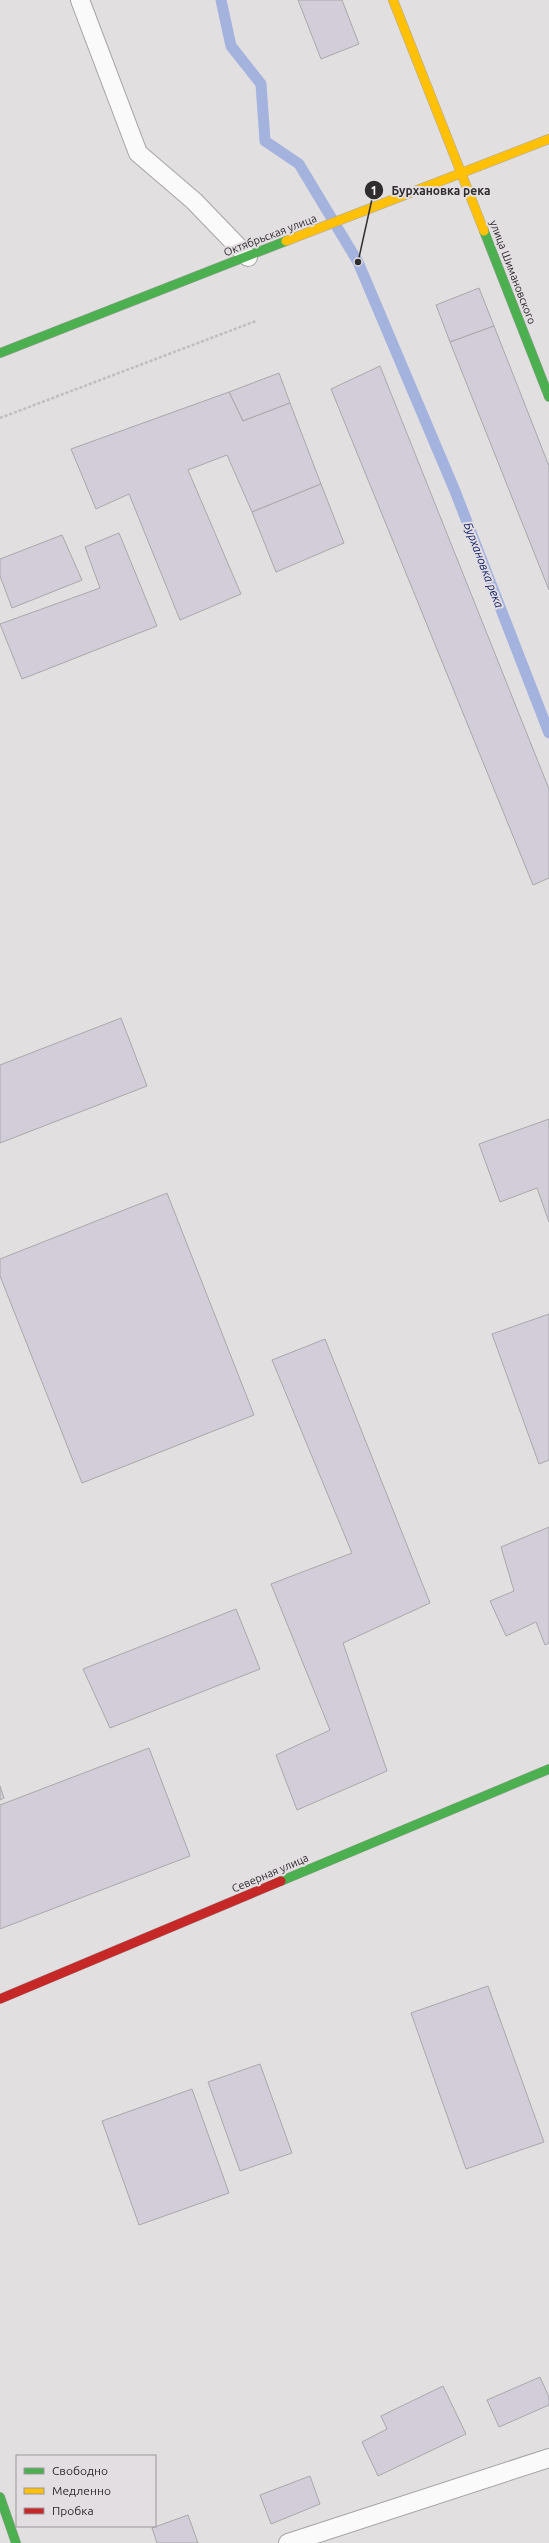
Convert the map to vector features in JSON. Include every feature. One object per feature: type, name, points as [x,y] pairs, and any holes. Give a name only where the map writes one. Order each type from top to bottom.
[{"type":"street","name":"улица Шимановского","points":[[393,0],[549,397]]},
{"type":"street","name":"Октябрьская улица","points":[[0,353],[549,139]]},
{"type":"street","name":"Северная улица","points":[[0,1999],[549,1769]]},
{"type":"street","points":[[0,2497],[16,2543]]},
{"type":"lane","points":[[80,0],[138,153],[194,201],[248,257]]},
{"type":"lane","points":[[288,2543],[549,2458]]},
{"type":"path","points":[[0,418],[256,321]]},
{"type":"building","points":[[298,0],[342,0],[359,44],[321,59]]},
{"type":"building","points":[[479,288],[494,326],[450,342],[436,305]]},
{"type":"building","points":[[494,326],[549,466],[549,590],[450,342]]},
{"type":"building","points":[[380,366],[549,789],[549,878],[533,885],[331,389]]},
{"type":"building","points":[[279,373],[290,403],[243,421],[229,392]]},
{"type":"building","points":[[229,392],[243,421],[290,403],[321,484],[252,512],[227,455],[188,470],[241,594],[180,620],[129,494],[96,509],[71,449]]},
{"type":"building","points":[[321,484],[344,543],[276,572],[252,512]]},
{"type":"building","points":[[119,533],[157,626],[22,679],[0,624],[100,588],[85,547]]},
{"type":"building","points":[[62,535],[82,580],[12,608],[0,576],[0,559]]},
{"type":"building","points":[[121,1018],[147,1086],[0,1143],[0,1065]]},
{"type":"building","points":[[549,1119],[549,1222],[537,1188],[500,1202],[479,1144]]},
{"type":"building","points":[[167,1193],[254,1415],[82,1483],[0,1276],[0,1259]]},
{"type":"building","points":[[549,1314],[549,1460],[539,1464],[492,1334]]},
{"type":"building","points":[[325,1339],[430,1603],[343,1643],[387,1771],[297,1810],[276,1755],[330,1730],[271,1584],[352,1553],[272,1360]]},
{"type":"building","points":[[549,1527],[549,1643],[545,1645],[536,1622],[506,1636],[490,1601],[514,1591],[501,1547]]},
{"type":"building","points":[[236,1609],[260,1669],[110,1728],[83,1669]]},
{"type":"building","points":[[149,1748],[190,1856],[0,1929],[0,1805]]},
{"type":"building","points":[[0,1786],[4,1798],[0,1800]]},
{"type":"building","points":[[488,1986],[544,2142],[466,2169],[411,2013]]},
{"type":"building","points":[[260,2064],[292,2153],[240,2171],[208,2082]]},
{"type":"building","points":[[192,2089],[229,2193],[139,2225],[102,2121]]},
{"type":"building","points":[[540,2377],[549,2397],[549,2405],[499,2427],[487,2400]]},
{"type":"building","points":[[443,2386],[466,2434],[378,2476],[362,2442],[387,2429],[381,2416]]},
{"type":"building","points":[[310,2476],[320,2504],[271,2524],[260,2495]]},
{"type":"building","points":[[188,2515],[198,2543],[157,2543],[152,2528]]},
{"type":"waterway","name":"Бурхановка река","points":[[221,0],[231,46],[261,84],[265,141],[299,164],[358,262],[455,491],[549,733]]},
{"type":"traffic: fast","points":[[484,231],[549,397]]},
{"type":"traffic: fast","points":[[0,353],[286,241]]},
{"type":"traffic: fast","points":[[281,1881],[549,1769]]},
{"type":"traffic: fast","points":[[0,2497],[16,2543]]},
{"type":"traffic: slow","points":[[393,0],[484,231]]},
{"type":"traffic: slow","points":[[286,241],[549,139]]},
{"type":"traffic: jam","points":[[0,1999],[281,1881]]},
{"type":"place","name":"Бурхановка река","points":[[358,262]]}]
